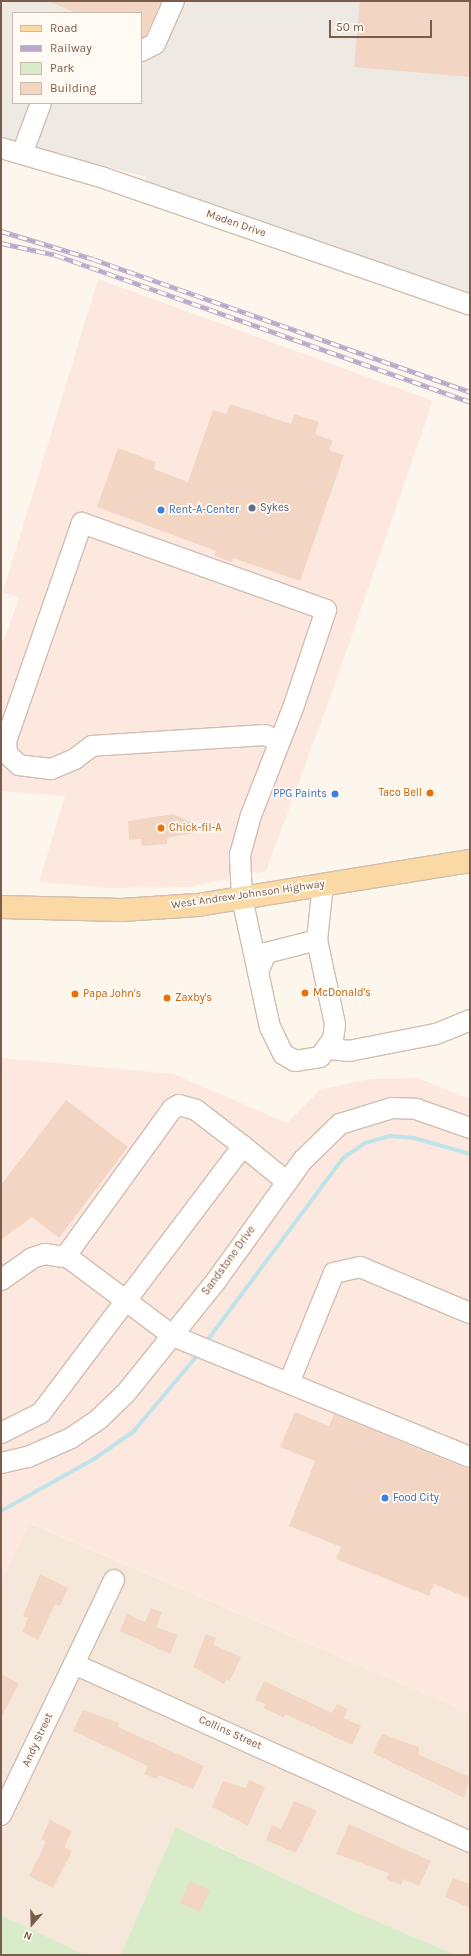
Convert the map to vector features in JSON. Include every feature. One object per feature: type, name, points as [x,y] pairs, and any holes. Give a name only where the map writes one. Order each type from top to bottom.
[{"type":"main road","name":"West Andrew Johnson Highway","points":[[1,907],[122,910],[242,898],[470,861]]},
{"type":"street","points":[[142,51],[156,44],[174,1]]},
{"type":"street","points":[[22,154],[41,104]]},
{"type":"street","name":"Maden Drive","points":[[1,148],[104,178],[470,305]]},
{"type":"street","points":[[279,741],[265,735],[92,746],[75,759],[51,769],[19,765],[7,754],[6,741],[82,523],[326,610],[240,855],[242,898],[270,1027],[282,1054],[295,1061],[308,1062],[328,1049],[349,1051],[428,1035],[470,1020]]},
{"type":"street","points":[[323,884],[317,940],[335,1024],[328,1049]]},
{"type":"street","points":[[258,972],[266,953],[317,940]]},
{"type":"street","points":[[65,1257],[172,1108],[179,1105],[196,1110],[288,1182]]},
{"type":"street","name":"Sandstone Drive","points":[[2,1458],[28,1457],[71,1438],[99,1419],[173,1336],[303,1160],[340,1124],[364,1114],[392,1108],[416,1109],[470,1128]]},
{"type":"street","points":[[1,1433],[41,1413],[243,1146]]},
{"type":"street","points":[[1,1280],[32,1258],[45,1254],[65,1257],[173,1336],[470,1457]]},
{"type":"street","points":[[288,1383],[334,1273],[360,1267],[470,1313]]},
{"type":"street","points":[[74,1664],[114,1580]]},
{"type":"street","name":"Andy Street","points":[[1,1815],[74,1664]]},
{"type":"street","name":"Collins Street","points":[[74,1664],[470,1842]]},
{"type":"shaded area","points":[[1,1],[470,1],[470,305],[142,191],[146,177],[1,139]]},
{"type":"shaded area","points":[[98,279],[433,401],[334,687],[266,871],[189,887],[107,888],[39,882],[65,796],[1,791],[1,648],[19,598],[3,592]]},
{"type":"shaded area","points":[[2,1058],[174,1074],[287,1123],[320,1090],[369,1079],[418,1078],[470,1099],[470,1713],[30,1523],[1,1581]]},
{"type":"shaded area","points":[[29,1523],[470,1713],[470,1955],[456,1955],[355,1912],[177,1827],[121,1955],[85,1955],[1,1915],[1,1581]]},
{"type":"green space","points":[[176,1827],[355,1912],[456,1955],[121,1955]]},
{"type":"green space","points":[[1,1915],[85,1955],[1,1955]]},
{"type":"building","points":[[48,1],[161,1],[146,36],[142,38],[142,12],[74,12]]},
{"type":"building","points":[[360,1],[470,1],[470,77],[354,67]]},
{"type":"building","name":"Sykes","points":[[230,404],[291,424],[294,414],[319,422],[315,434],[333,441],[329,450],[344,455],[300,581],[233,558],[232,562],[214,556],[216,551],[97,507],[118,448],[156,462],[154,469],[188,482],[213,410],[226,414]]},
{"type":"building","name":"Chick-fil-A","points":[[173,814],[193,823],[194,833],[167,838],[167,844],[142,846],[141,839],[129,840],[128,821]]},
{"type":"building","points":[[66,1100],[128,1147],[59,1238],[32,1217],[1,1240],[1,1185]]},
{"type":"building","name":"Food City","points":[[295,1412],[329,1426],[334,1414],[470,1470],[470,1599],[434,1584],[429,1596],[336,1559],[341,1547],[289,1526],[315,1461],[280,1447]]},
{"type":"building","points":[[40,1574],[68,1588],[60,1606],[55,1604],[38,1640],[22,1632],[28,1618],[23,1616]]},
{"type":"building","points":[[151,1608],[162,1612],[156,1627],[178,1635],[170,1654],[120,1631],[127,1614],[145,1622]]},
{"type":"building","points":[[206,1634],[216,1638],[213,1645],[241,1657],[230,1681],[226,1680],[224,1684],[193,1667]]},
{"type":"building","points":[[1,1674],[19,1683],[1,1718]]},
{"type":"building","points":[[264,1681],[332,1713],[337,1704],[348,1709],[344,1718],[361,1726],[352,1745],[285,1714],[284,1718],[264,1708],[266,1704],[255,1700]]},
{"type":"building","points":[[83,1710],[119,1723],[118,1727],[204,1766],[193,1789],[159,1775],[157,1779],[144,1774],[148,1766],[73,1731]]},
{"type":"building","points":[[382,1734],[419,1747],[419,1755],[470,1777],[464,1798],[373,1753]]},
{"type":"building","points":[[249,1780],[265,1787],[248,1826],[212,1807],[223,1781],[246,1788]]},
{"type":"building","points":[[294,1801],[317,1811],[296,1853],[266,1840],[272,1825],[281,1829]]},
{"type":"building","points":[[50,1820],[72,1831],[64,1847],[72,1851],[53,1888],[29,1876],[46,1842],[41,1839]]},
{"type":"building","points":[[349,1824],[431,1861],[419,1886],[403,1879],[401,1885],[386,1879],[389,1873],[336,1854]]},
{"type":"building","points":[[453,1878],[470,1884],[470,1908],[445,1897]]},
{"type":"building","points":[[190,1881],[210,1890],[200,1912],[180,1903]]},
{"type":"waterway","points":[[209,1338],[343,1158],[365,1143],[390,1136],[414,1138],[470,1154]]},
{"type":"waterway","points":[[1,1511],[94,1459],[133,1432],[196,1357]]},
{"type":"railway","points":[[1,231],[93,259],[470,392]]},
{"type":"railway","points":[[1,243],[56,255],[470,402]]},
{"type":"place","name":"Sykes","points":[[252,508]]},
{"type":"place","name":"Rent-A-Center","points":[[161,510]]},
{"type":"place","name":"Taco Bell","points":[[430,793]]},
{"type":"place","name":"PPG Paints","points":[[335,794]]},
{"type":"place","name":"Chick-fil-A","points":[[161,828]]},
{"type":"place","name":"McDonald's","points":[[305,993]]},
{"type":"place","name":"Papa John's","points":[[75,994]]},
{"type":"place","name":"Zaxby's","points":[[167,998]]},
{"type":"place","name":"Food City","points":[[385,1498]]}]
